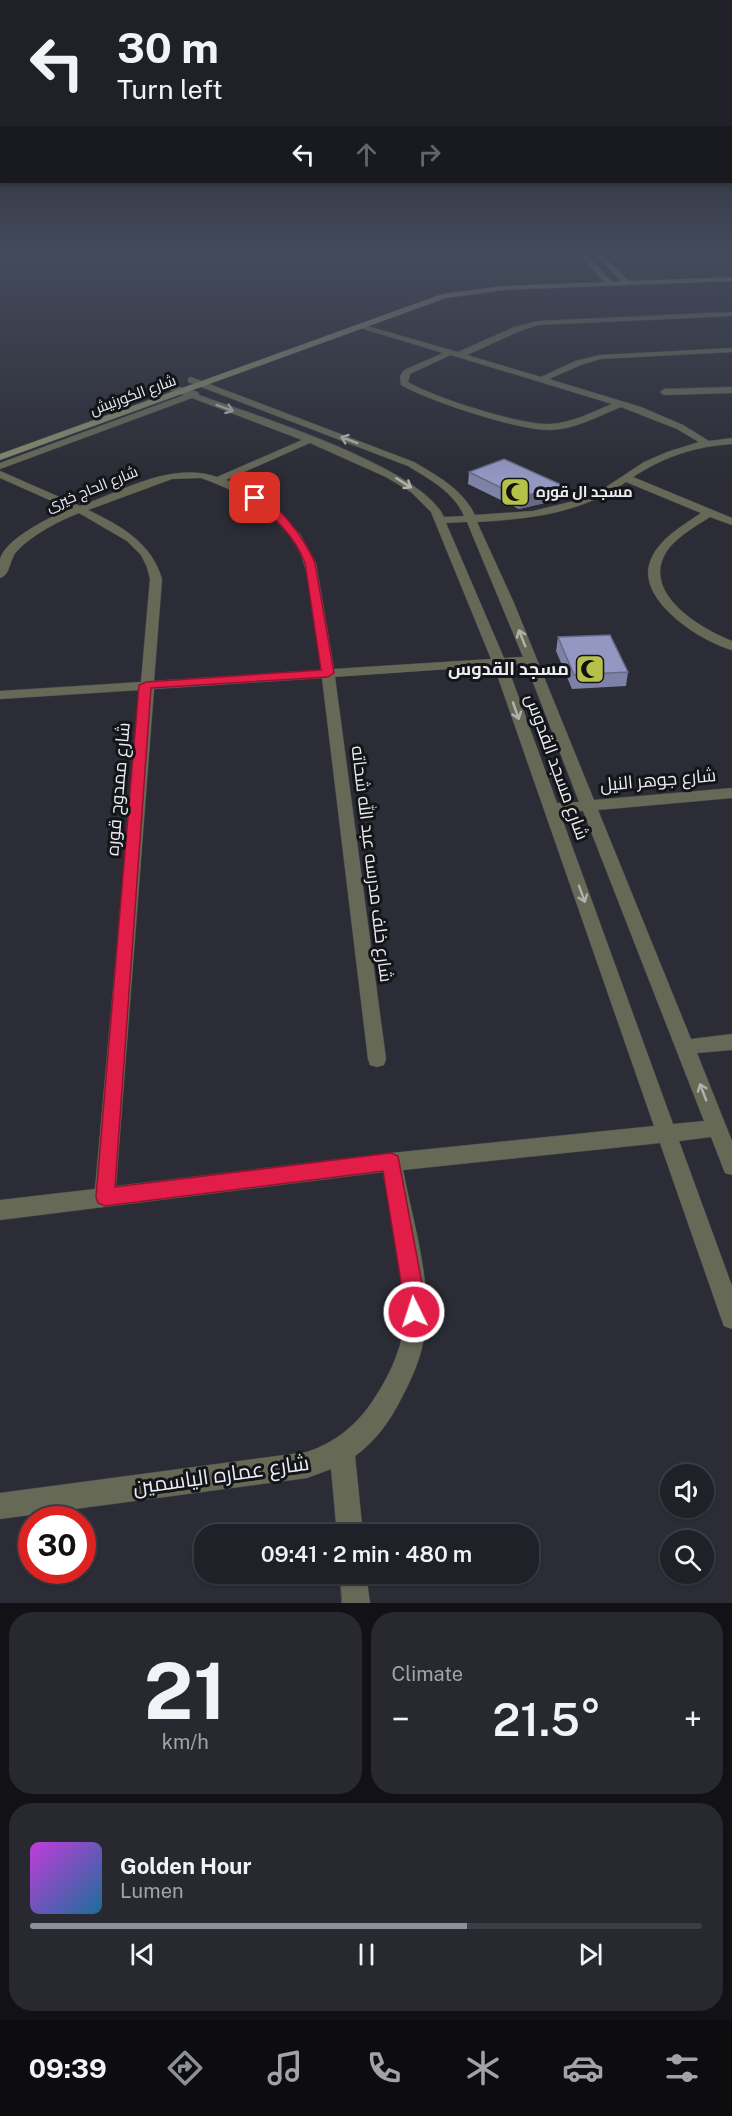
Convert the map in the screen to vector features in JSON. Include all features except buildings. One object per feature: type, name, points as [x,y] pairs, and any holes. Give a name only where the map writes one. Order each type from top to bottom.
[{"type":"street","name":"شارع الكورنيش","points":[[0,447],[192,388],[342,330]]},
{"type":"street","name":"شارع الكورنيش","points":[[0,457],[353,330]]},
{"type":"street","points":[[376,330],[622,403],[667,421],[706,443]]},
{"type":"street","points":[[515,330],[407,372],[404,376],[404,383],[421,393],[528,426],[551,427],[572,424],[622,403]]},
{"type":"street","points":[[542,380],[578,363],[600,357],[732,350]]},
{"type":"street","points":[[0,466],[192,388]]},
{"type":"street","name":"شارع مسجد القدوس","points":[[192,388],[399,479],[420,494],[441,520],[499,662],[732,1318]]},
{"type":"street","name":"شارع مسجد القدوس","points":[[192,388],[423,470],[453,491],[466,508],[530,660],[732,1166]]},
{"type":"street","points":[[664,392],[732,390]]},
{"type":"street","points":[[219,480],[310,440]]},
{"type":"street","points":[[441,520],[538,513],[571,506],[603,494],[646,465],[706,443],[732,441]]},
{"type":"street","name":"شارع ممدوح قوره","points":[[0,474],[112,526],[134,541],[142,550],[154,568],[156,579],[105,1197]]},
{"type":"street","name":"شارع الحاج خيرى","points":[[0,575],[7,556],[20,541],[50,522],[162,478],[192,475],[219,480],[247,493],[271,509],[296,534],[304,548],[310,563],[328,673]]},
{"type":"street","points":[[626,478],[732,522]]},
{"type":"street","points":[[709,512],[668,543],[657,558],[655,576],[662,596],[678,615],[705,634],[732,646]]},
{"type":"street","points":[[0,695],[530,660]]},
{"type":"street","name":"شارع خلف مدرسه عبد الله شحاته","points":[[328,673],[377,1059]]},
{"type":"street","name":"شارع جوهر النيل","points":[[551,809],[732,793]]},
{"type":"street","points":[[685,1047],[732,1042]]},
{"type":"street","points":[[0,1210],[391,1162],[717,1128]]},
{"type":"street","name":"شارع عماره الياسمين","points":[[0,1506],[308,1466],[342,1451],[363,1432],[387,1402],[403,1367],[414,1331],[414,1294],[391,1162]]},
{"type":"street","points":[[342,1451],[349,1524]]},
{"type":"street","points":[[354,1584],[356,1603]]},
{"type":"place","name":"مسجد ال قوره","points":[[515,492]]},
{"type":"place","name":"مسجد القدوس","points":[[590,669]]},
{"type":"route","points":[[255,498],[284,520],[304,548],[310,563],[328,673],[146,685],[105,1197],[391,1162],[414,1294],[414,1312]]}]
